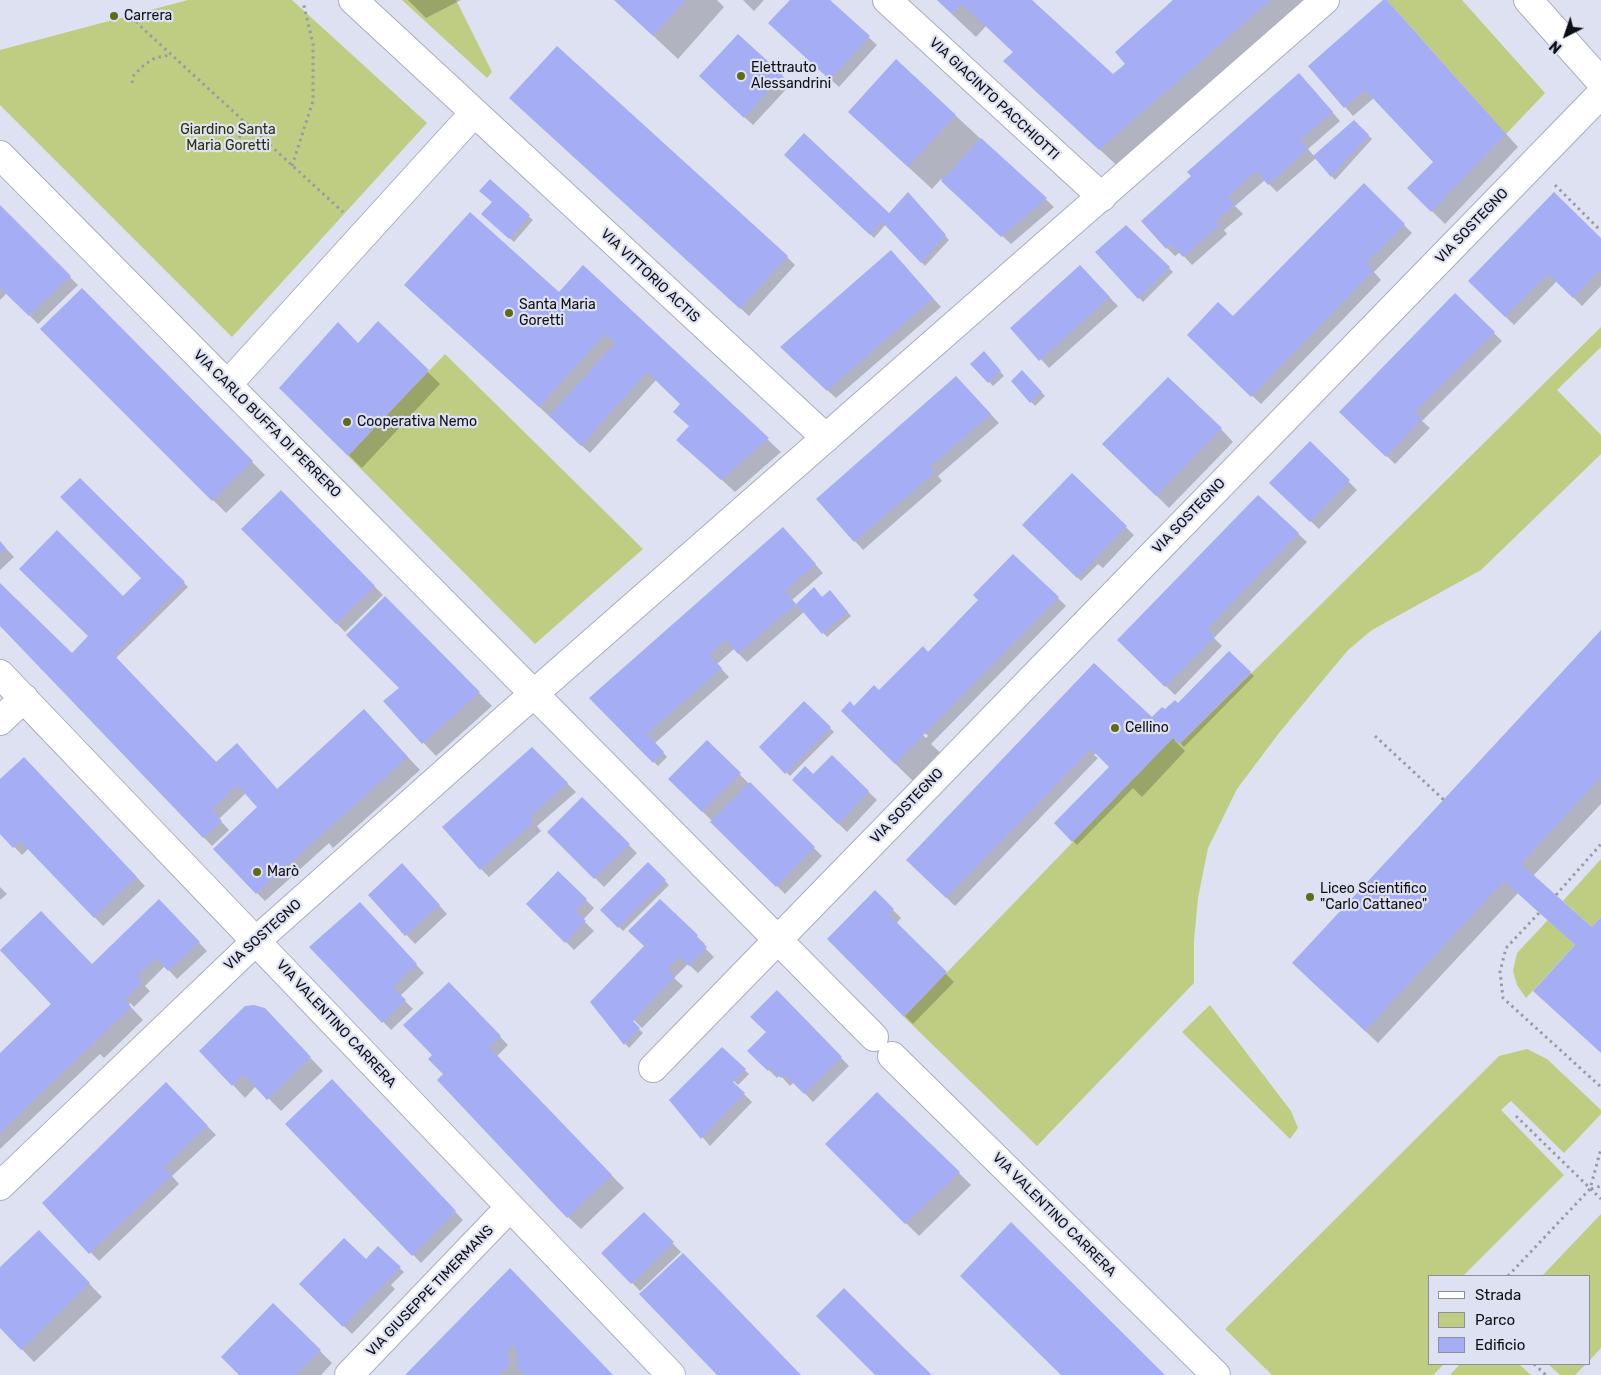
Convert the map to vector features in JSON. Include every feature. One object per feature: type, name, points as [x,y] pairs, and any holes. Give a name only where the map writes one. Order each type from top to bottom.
[{"type":"street","name":"VIA VITTORIO ACTIS","points":[[353,0],[826,438]]},
{"type":"street","name":"VIA GIACINTO PACCHIOTTI","points":[[887,0],[1102,198]]},
{"type":"street","name":"VIA SOSTEGNO","points":[[0,1186],[257,940],[534,693],[1102,198],[1325,0]]},
{"type":"street","points":[[1528,0],[1601,82]]},
{"type":"street","name":"VIA SOSTEGNO","points":[[653,1068],[1601,94]]},
{"type":"street","points":[[228,384],[474,113]]},
{"type":"street","name":"VIA CARLO BUFFA DI PERRERO","points":[[0,155],[534,693]]},
{"type":"street","name":"VIA VALENTINO CARRERA","points":[[0,674],[257,940],[670,1375]]},
{"type":"street","points":[[534,693],[778,938]]},
{"type":"street","points":[[0,721],[24,698]]},
{"type":"street","name":"VIA VALENTINO CARRERA","points":[[778,938],[883,1046],[1216,1375]]},
{"type":"street","name":"VIA GIUSEPPE TIMERMANS","points":[[349,1375],[510,1208]]},
{"type":"path","points":[[292,166],[313,101],[313,44],[303,2]]},
{"type":"path","points":[[130,10],[138,24],[349,217]]},
{"type":"path","points":[[132,83],[134,75],[144,65],[155,58],[171,55]]},
{"type":"path","points":[[230,147],[250,126]]},
{"type":"path","points":[[1533,163],[1601,231]]},
{"type":"path","points":[[1375,736],[1444,800]]},
{"type":"path","points":[[1556,895],[1601,844]]},
{"type":"path","points":[[1539,912],[1506,948],[1500,972],[1503,998],[1601,1087]]},
{"type":"path","points":[[1516,1116],[1601,1199]]},
{"type":"path","points":[[1509,1275],[1590,1189],[1601,1149]]},
{"type":"path","points":[[1590,1189],[1601,1186]]},
{"type":"path","points":[[1535,1365],[1546,1375]]},
{"type":"green space","name":"Giardino Santa Maria Goretti","points":[[188,0],[292,0],[427,123],[232,337],[0,105],[0,50]]},
{"type":"green space","points":[[402,0],[456,0],[492,72],[487,78]]},
{"type":"green space","points":[[1387,0],[1462,0],[1545,93],[1506,134]]},
{"type":"green space","points":[[1601,327],[1601,347],[1557,390],[1601,435],[1601,454],[1481,570],[1372,630],[1348,650],[1279,733],[1237,789],[1208,848],[1198,898],[1194,940],[1194,983],[1037,1146],[904,1017],[1173,738],[1180,744]]},
{"type":"green space","points":[[445,354],[643,549],[535,644],[348,456]]},
{"type":"green space","points":[[1601,859],[1601,917],[1592,927],[1563,901]]},
{"type":"green space","points":[[1548,920],[1575,945],[1526,998],[1517,985],[1513,971],[1517,953]]},
{"type":"green space","points":[[1210,1005],[1291,1111],[1298,1128],[1290,1139],[1182,1032]]},
{"type":"green space","points":[[1527,1049],[1547,1059],[1601,1110],[1601,1114],[1564,1153],[1511,1101],[1501,1110],[1564,1175],[1464,1275],[1428,1275],[1428,1365],[1443,1365],[1433,1375],[1272,1375],[1225,1329],[1499,1056]]},
{"type":"green space","points":[[1601,1214],[1601,1348],[1591,1359],[1591,1275],[1543,1275]]},
{"type":"green space","points":[[1459,1365],[1520,1365],[1531,1375],[1450,1375]]},
{"type":"green space","points":[[1549,1365],[1585,1365],[1575,1375],[1560,1375]]},
{"type":"building","points":[[614,0],[686,0],[653,36]]},
{"type":"building","points":[[790,0],[830,0],[870,36],[830,80],[768,23]]},
{"type":"building","points":[[937,0],[1032,0],[1113,74],[1125,64],[1115,52],[1173,0],[1271,0],[1099,150],[1003,61],[1013,52],[962,4],[952,14]]},
{"type":"building","points":[[1383,0],[1387,0],[1506,134],[1431,212],[1407,188],[1433,162],[1365,90],[1344,108],[1308,66]]},
{"type":"building","name":"Elettrauto Alessandrini","points":[[738,34],[783,75],[744,118],[699,76]]},
{"type":"building","points":[[557,46],[788,256],[740,309],[509,98]]},
{"type":"building","points":[[896,59],[956,115],[908,167],[848,112]]},
{"type":"building","points":[[1299,73],[1333,112],[1300,140],[1308,149],[1268,185],[1256,171],[1228,197],[1235,205],[1216,221],[1220,225],[1183,257],[1171,244],[1166,249],[1141,221],[1191,176],[1187,172]]},
{"type":"building","points":[[1354,120],[1369,135],[1331,177],[1313,156]]},
{"type":"building","points":[[804,133],[889,213],[908,192],[946,235],[921,263],[882,222],[870,235],[784,155]]},
{"type":"building","points":[[981,138],[1047,198],[1001,237],[941,181]]},
{"type":"building","points":[[490,179],[530,215],[509,239],[481,214],[492,202],[479,191]]},
{"type":"building","points":[[1364,183],[1405,224],[1366,263],[1374,270],[1251,397],[1187,335],[1218,302],[1233,316]]},
{"type":"building","points":[[1554,192],[1601,238],[1601,269],[1573,298],[1548,274],[1505,317],[1468,281]]},
{"type":"building","points":[[0,205],[71,276],[29,316],[0,288]]},
{"type":"building","points":[[470,212],[559,292],[583,265],[769,438],[721,480],[676,440],[689,426],[673,412],[680,404],[647,372],[581,446],[549,416],[615,343],[605,334],[539,407],[404,285]]},
{"type":"building","points":[[1126,225],[1170,267],[1138,299],[1095,252]]},
{"type":"building","points":[[891,250],[933,298],[827,391],[780,347]]},
{"type":"building","points":[[1080,265],[1110,297],[1039,361],[1010,328]]},
{"type":"building","points":[[82,288],[253,461],[212,501],[40,329]]},
{"type":"building","points":[[1455,293],[1495,332],[1415,412],[1422,419],[1386,457],[1339,412]]},
{"type":"building","name":"Cooperativa Nemo","points":[[378,321],[429,370],[348,456],[279,388],[338,322],[358,343]]},
{"type":"building","points":[[984,351],[1001,371],[988,383],[970,364]]},
{"type":"building","points":[[1022,370],[1042,392],[1030,403],[1011,381]]},
{"type":"building","points":[[956,376],[991,414],[930,467],[935,472],[854,542],[816,499]]},
{"type":"building","points":[[1168,377],[1222,428],[1156,496],[1102,444]]},
{"type":"building","points":[[1310,441],[1350,480],[1310,522],[1269,483]]},
{"type":"building","points":[[1072,473],[1127,526],[1077,578],[1022,525]]},
{"type":"building","points":[[80,478],[185,582],[114,655],[216,762],[237,743],[277,789],[364,709],[408,757],[256,894],[213,849],[257,807],[237,785],[212,810],[222,821],[203,838],[0,626],[0,583],[72,653],[88,636],[19,569],[57,530],[123,596],[141,578],[60,497]]},
{"type":"building","points":[[281,490],[375,586],[336,624],[241,529]]},
{"type":"building","points":[[1258,495],[1299,533],[1207,629],[1215,637],[1165,687],[1117,640]]},
{"type":"building","points":[[783,527],[816,564],[785,591],[796,604],[738,654],[726,640],[709,655],[722,668],[647,734],[664,752],[653,763],[589,698]]},
{"type":"building","points":[[0,541],[6,548],[0,554]]},
{"type":"building","points":[[1013,554],[1059,597],[895,764],[841,711],[850,701],[854,706],[874,685],[879,690],[923,646],[928,652],[978,600],[973,595]]},
{"type":"building","points":[[814,587],[822,597],[830,590],[848,612],[822,634],[796,604]]},
{"type":"building","points":[[385,596],[480,692],[422,744],[383,701],[399,688],[346,635]]},
{"type":"building","points":[[1601,630],[1601,777],[1521,864],[1592,927],[1601,917],[1601,1053],[1533,991],[1575,945],[1504,881],[1365,1031],[1292,963]]},
{"type":"building","points":[[1229,651],[1251,672],[1179,744],[1173,738],[1072,842],[1054,823],[1109,767],[1091,749],[946,898],[906,860],[1094,663],[1152,717],[1162,707],[1165,709],[1175,700],[1178,703]]},
{"type":"building","points":[[804,701],[831,727],[785,774],[759,747]]},
{"type":"building","points":[[707,740],[741,773],[702,812],[668,779]]},
{"type":"building","points":[[532,747],[568,783],[530,817],[534,822],[480,870],[442,827]]},
{"type":"building","points":[[832,755],[869,791],[838,824],[792,780],[805,766],[813,774]]},
{"type":"building","points":[[24,757],[137,877],[94,918],[20,841],[13,848],[0,834],[0,779]]},
{"type":"building","points":[[750,782],[815,847],[776,887],[710,822]]},
{"type":"building","points":[[582,797],[630,844],[594,879],[547,832]]},
{"type":"building","points":[[648,862],[666,880],[618,928],[600,910]]},
{"type":"building","points":[[402,863],[440,905],[405,936],[368,895]]},
{"type":"building","points":[[558,871],[587,899],[575,911],[586,921],[565,943],[526,904]]},
{"type":"building","points":[[875,890],[894,909],[888,914],[947,972],[904,1017],[827,939]]},
{"type":"building","points":[[159,899],[200,942],[168,971],[156,958],[137,976],[143,982],[125,1000],[131,1007],[0,1133],[0,1053],[51,1004],[0,950],[41,911],[92,964]]},
{"type":"building","points":[[660,899],[698,935],[696,937],[707,947],[689,966],[679,957],[667,969],[675,977],[633,1021],[640,1028],[624,1045],[590,1002],[644,946],[628,931]]},
{"type":"building","points":[[360,902],[417,964],[393,987],[406,1000],[382,1023],[309,947]]},
{"type":"building","points":[[449,982],[501,1036],[489,1047],[612,1175],[567,1218],[437,1080],[443,1074],[428,1059],[432,1055],[403,1025]]},
{"type":"building","points":[[777,990],[842,1057],[804,1094],[784,1074],[781,1078],[770,1068],[768,1071],[747,1051],[766,1032],[750,1017]]},
{"type":"building","points":[[254,1005],[265,1008],[311,1057],[267,1100],[243,1074],[232,1086],[199,1051],[245,1006]]},
{"type":"building","points":[[722,1047],[746,1069],[733,1082],[745,1093],[701,1139],[669,1100]]},
{"type":"building","points":[[332,1079],[456,1211],[412,1256],[285,1124]]},
{"type":"building","points":[[166,1082],[208,1126],[164,1167],[172,1175],[89,1254],[42,1203]]},
{"type":"building","points":[[877,1092],[960,1172],[905,1224],[825,1144]]},
{"type":"building","points":[[644,1212],[674,1242],[631,1284],[601,1253]]},
{"type":"building","points":[[1011,1222],[1165,1375],[1061,1375],[960,1276]]},
{"type":"building","points":[[39,1230],[90,1283],[21,1350],[0,1328],[0,1267]]},
{"type":"building","points":[[344,1238],[366,1259],[378,1246],[401,1267],[343,1327],[299,1284]]},
{"type":"building","points":[[683,1253],[801,1375],[717,1375],[639,1294]]},
{"type":"building","points":[[510,1268],[613,1375],[524,1375],[517,1368],[517,1350],[513,1345],[508,1350],[509,1366],[499,1375],[405,1375]]},
{"type":"building","points":[[844,1288],[932,1375],[876,1375],[873,1373],[816,1316]]},
{"type":"building","points":[[273,1303],[321,1350],[296,1375],[239,1375],[221,1357]]},
{"type":"place","name":"Carrera","points":[[114,16]]},
{"type":"place","name":"Elettrauto Alessandrini","points":[[741,76]]},
{"type":"place","name":"Santa Maria Goretti","points":[[509,313]]},
{"type":"place","name":"Cooperativa Nemo","points":[[347,422]]},
{"type":"place","name":"Cellino","points":[[1115,728]]},
{"type":"place","name":"Marò","points":[[257,872]]},
{"type":"place","name":"Liceo Scientifico \"Carlo Cattaneo\"","points":[[1310,897]]}]
